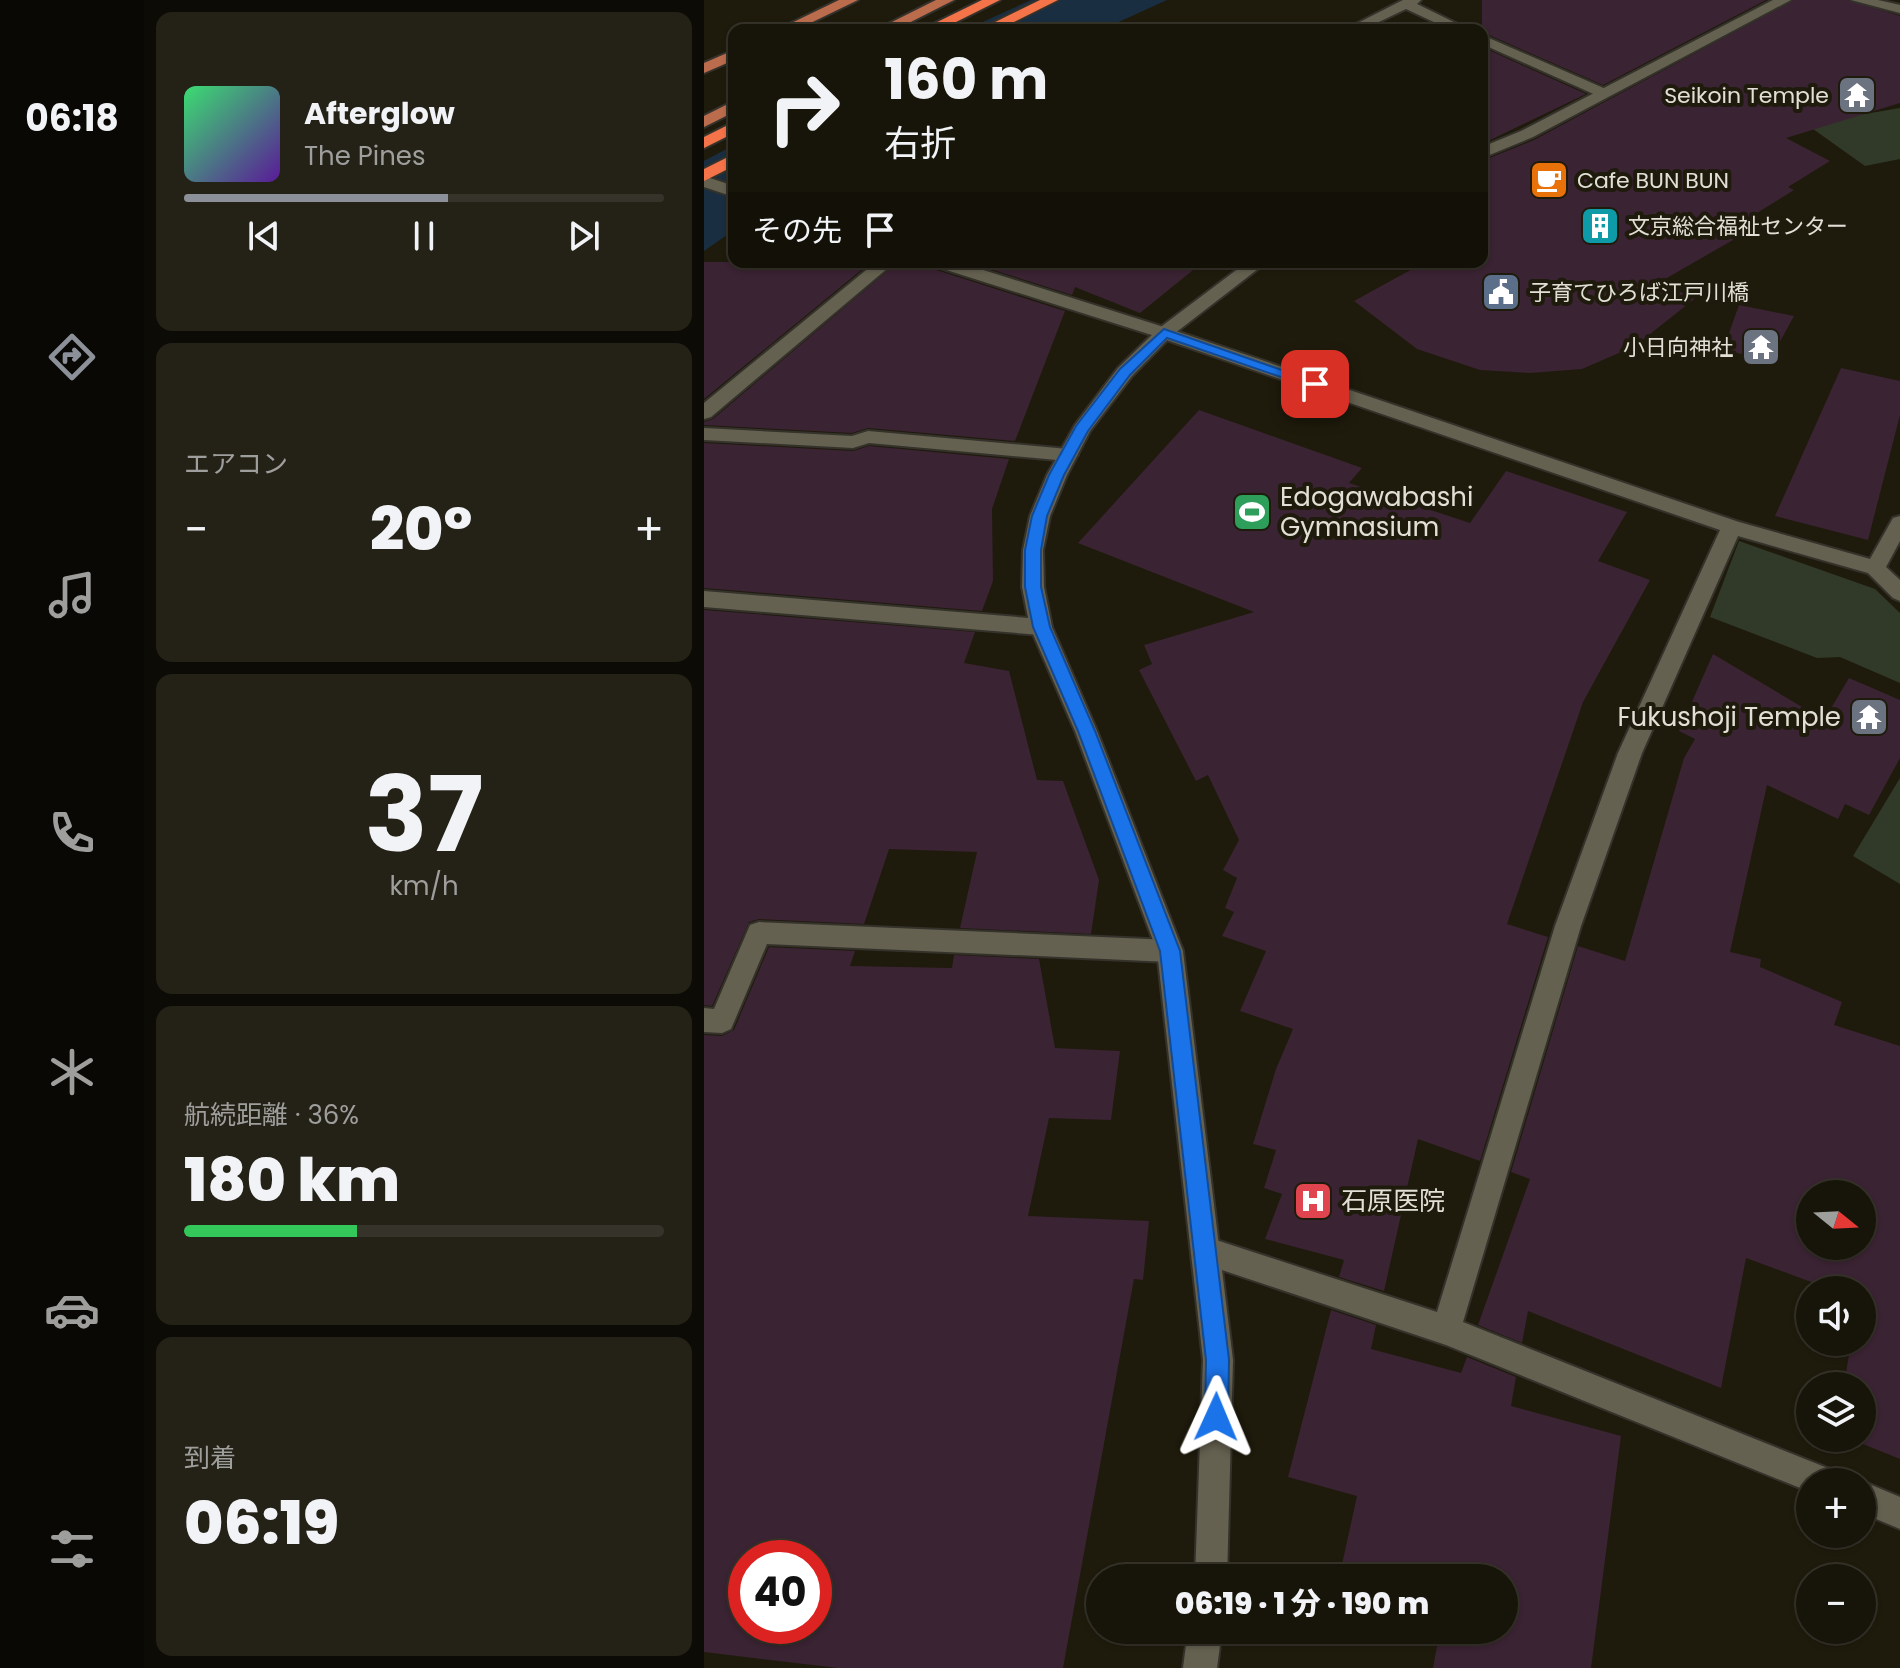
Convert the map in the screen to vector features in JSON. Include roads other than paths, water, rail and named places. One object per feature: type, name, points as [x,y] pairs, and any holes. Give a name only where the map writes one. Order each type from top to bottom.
[{"type":"highway","points":[[941,24],[993,0]]},
{"type":"highway","points":[[999,24],[1051,0]]},
{"type":"highway","points":[[704,143],[728,130]]},
{"type":"highway","points":[[704,178],[728,163]]},
{"type":"main road","points":[[797,24],[851,0]]},
{"type":"main road","points":[[896,24],[947,0]]},
{"type":"main road","points":[[704,69],[728,57]]},
{"type":"main road","points":[[704,122],[728,109]]},
{"type":"street","points":[[1488,150],[1527,134],[1784,0]]},
{"type":"street","points":[[1858,0],[1900,9]]},
{"type":"street","points":[[1364,24],[1410,2],[1452,24]]},
{"type":"street","points":[[1488,42],[1603,93]]},
{"type":"street","points":[[704,178],[728,189]]},
{"type":"street","points":[[704,413],[879,268]]},
{"type":"street","points":[[959,268],[1164,333],[1732,527],[1875,568],[1900,593]]},
{"type":"street","points":[[1211,1564],[1218,1360],[1170,951],[1086,731],[1041,627],[1033,587],[1033,550],[1040,516],[1068,455],[1082,429],[1125,372],[1164,333],[1250,268]]},
{"type":"street","points":[[704,434],[853,442],[868,437],[1068,455]]},
{"type":"street","points":[[1875,568],[1900,523]]},
{"type":"street","points":[[1446,1330],[1568,926],[1609,810],[1630,753],[1732,527]]},
{"type":"street","points":[[704,599],[1041,627]]},
{"type":"street","points":[[704,1020],[722,1021],[759,933],[1170,951]]},
{"type":"street","points":[[1207,1251],[1446,1330],[1796,1471]]},
{"type":"street","points":[[1876,1503],[1900,1513]]},
{"type":"street","points":[[1200,1668],[1203,1644]]},
{"type":"water","points":[[1031,0],[1167,0],[1114,24],[978,24]]},
{"type":"water","points":[[728,148],[728,234],[704,251],[704,161]]},
{"type":"place","name":"Seikoin Temple","points":[[1857,95]]},
{"type":"place","name":"Cafe BUN BUN","points":[[1549,180]]},
{"type":"place","name":"文京総合福祉センター","points":[[1600,226]]},
{"type":"place","name":"子育てひろば江戸川橋","points":[[1501,292]]},
{"type":"place","name":"小日向神社","points":[[1761,347]]},
{"type":"place","name":"Edogawabashi Gymnasium","points":[[1252,512]]},
{"type":"place","name":"Fukushoji Temple","points":[[1869,717]]},
{"type":"place","name":"石原医院","points":[[1313,1201]]}]
